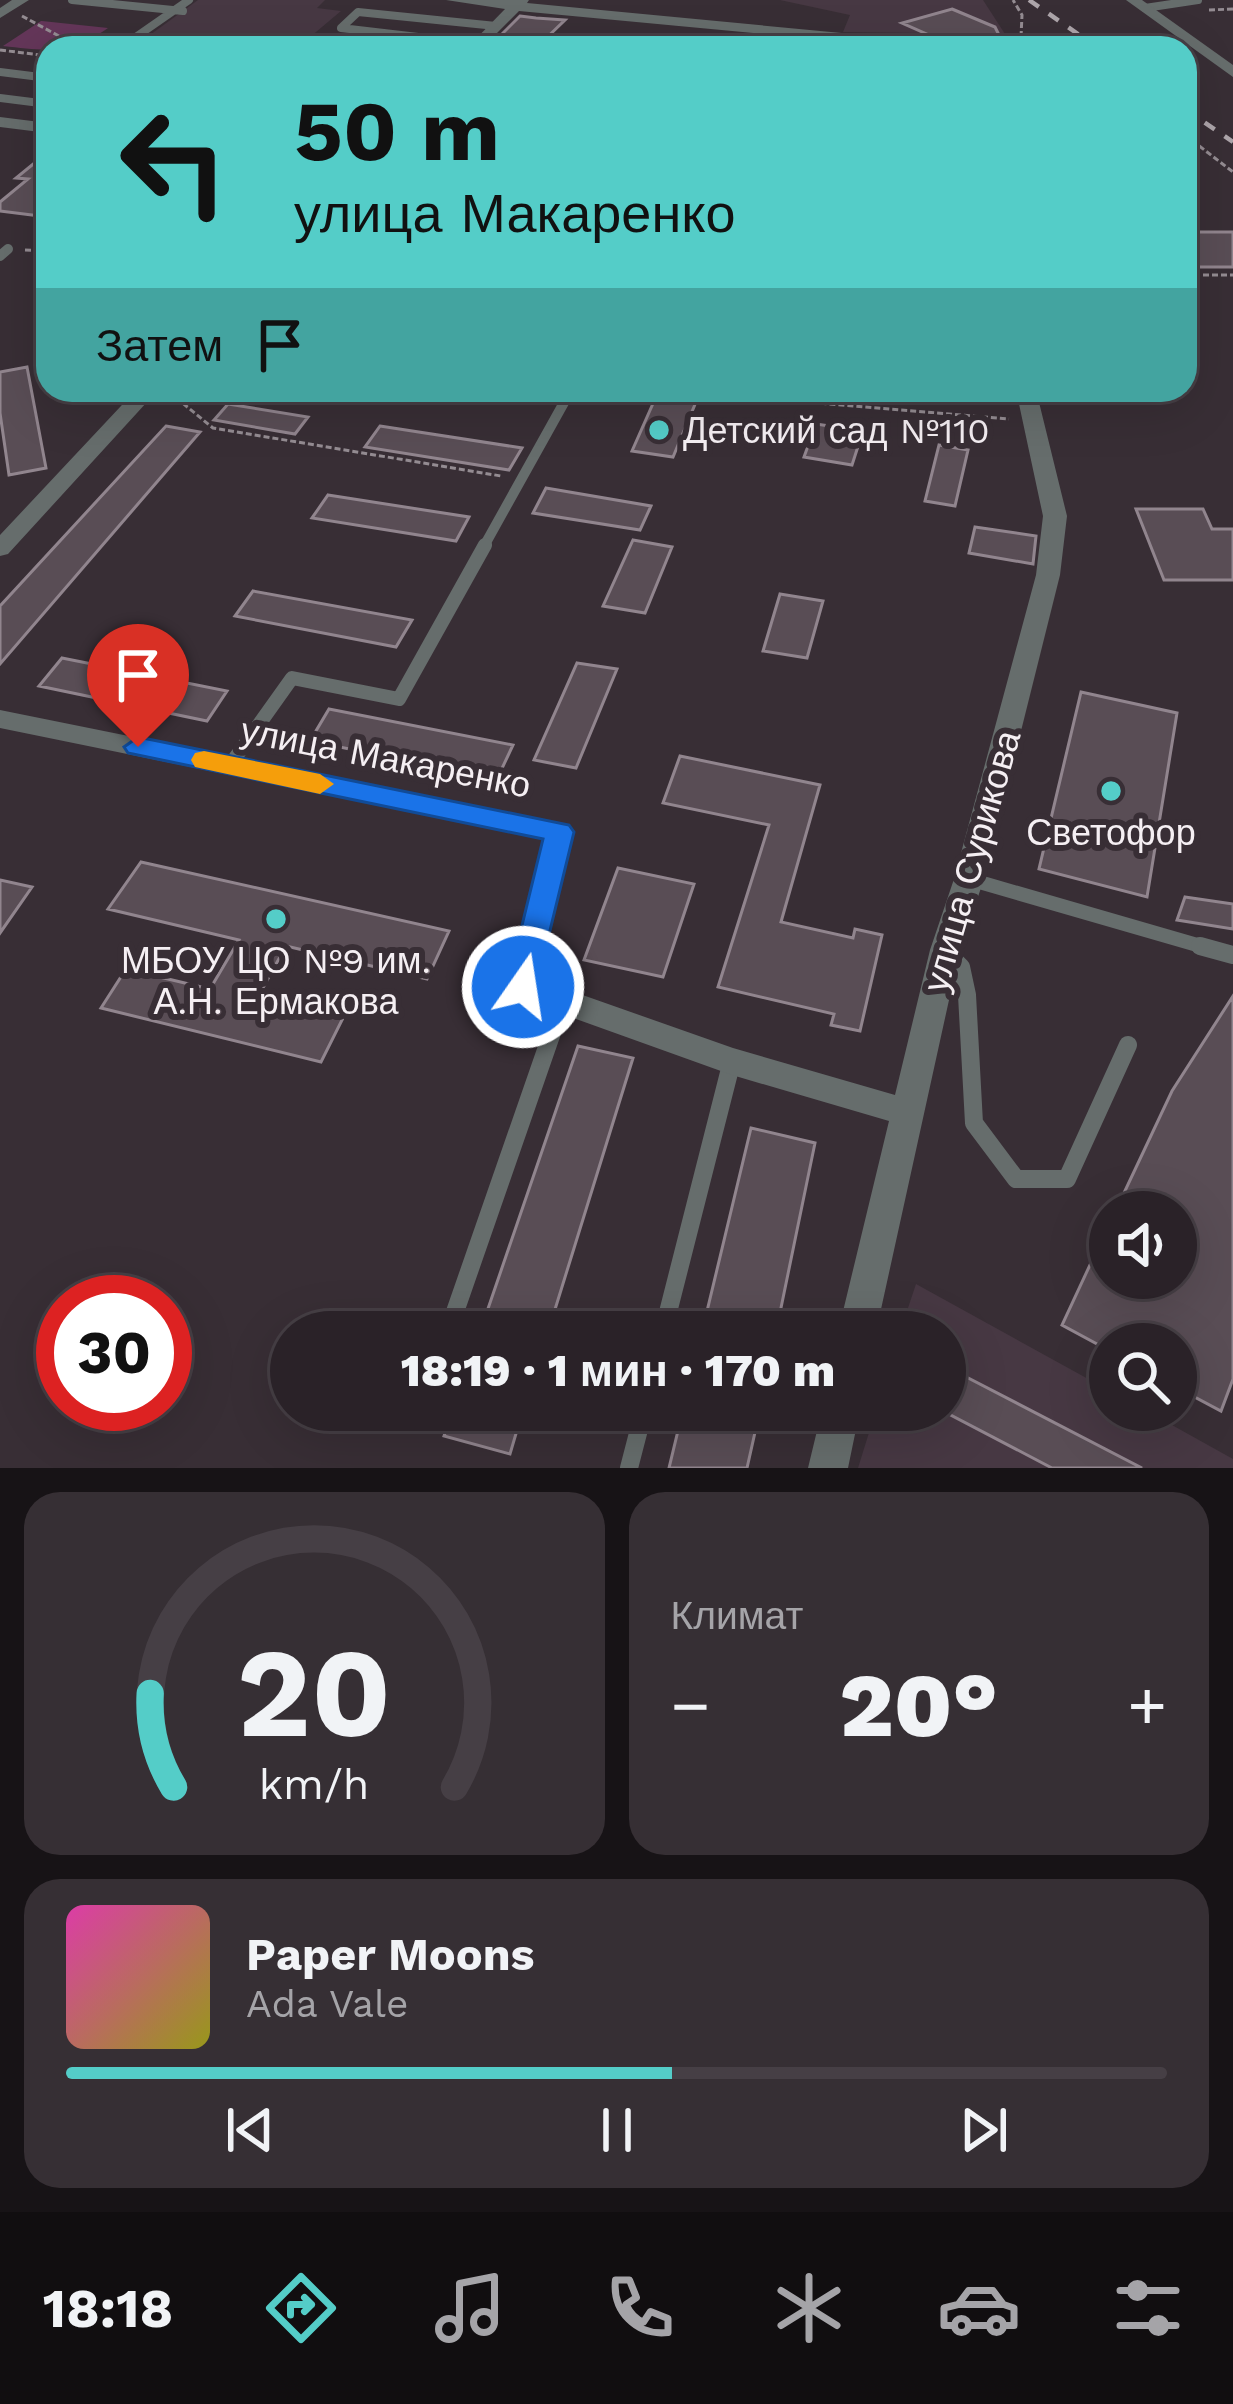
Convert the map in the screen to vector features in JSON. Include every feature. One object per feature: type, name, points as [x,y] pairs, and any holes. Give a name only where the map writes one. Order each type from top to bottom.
[{"type":"street","points":[[453,0],[565,5],[835,36]]},
{"type":"street","points":[[486,36],[519,3]]},
{"type":"street","points":[[1139,4],[1183,36]]},
{"type":"street","points":[[1197,46],[1233,72]]},
{"type":"street","points":[[0,122],[36,127]]},
{"type":"street","points":[[0,549],[137,402]]},
{"type":"street","name":"улица Сурикова","points":[[862,1311],[944,950],[970,879],[1056,528],[1029,402]]},
{"type":"street","name":"улица Макаренко","points":[[0,718],[559,832],[523,987],[732,1061],[905,1112]]},
{"type":"street","points":[[828,1468],[836,1431]]},
{"type":"lane","points":[[72,0],[179,11]]},
{"type":"lane","points":[[139,36],[189,0]]},
{"type":"lane","points":[[390,16],[407,0]]},
{"type":"lane","points":[[1139,4],[1198,0]]},
{"type":"lane","points":[[401,36],[341,28],[358,12],[496,26]]},
{"type":"lane","points":[[0,72],[36,76]]},
{"type":"lane","points":[[0,98],[36,100]]},
{"type":"lane","points":[[19,125],[36,109]]},
{"type":"lane","points":[[230,765],[292,678],[399,699],[564,402]]},
{"type":"lane","points":[[970,879],[1233,956]]},
{"type":"lane","points":[[944,950],[961,967],[967,994],[974,1123],[1016,1179],[1067,1179],[1128,1045]]},
{"type":"lane","points":[[455,1311],[563,1001]]},
{"type":"lane","points":[[668,1311],[732,1061]]},
{"type":"lane","points":[[629,1468],[639,1431]]},
{"type":"path","points":[[1013,0],[1022,15],[1021,36]]},
{"type":"path","points":[[10,9],[59,36]]},
{"type":"path","points":[[911,36],[968,36]]},
{"type":"path","points":[[0,50],[36,54]]},
{"type":"path","points":[[1197,144],[1233,172]]},
{"type":"path","points":[[4,253],[36,252]]},
{"type":"path","points":[[1197,275],[1233,275]]},
{"type":"path","points":[[181,402],[213,428],[521,479]]},
{"type":"path","points":[[806,402],[1035,422]]},
{"type":"shaded area","points":[[198,0],[325,0],[317,8],[341,11],[311,36],[148,36]]},
{"type":"shaded area","points":[[780,0],[983,0],[1005,34],[843,32],[850,15]]},
{"type":"shaded area","points":[[41,21],[108,28],[94,36],[36,36],[36,49],[3,46]]},
{"type":"shaded area","points":[[916,1284],[965,1311],[907,1311]]},
{"type":"shaded area","points":[[966,1312],[1089,1379],[1089,1431],[1183,1431],[1233,1459],[1233,1468],[858,1468],[869,1431],[966,1431]]},
{"type":"building","points":[[952,9],[995,27],[1000,36],[931,36],[902,23]]},
{"type":"building","points":[[520,16],[565,20],[548,36],[500,36]]},
{"type":"building","points":[[36,162],[36,216],[0,211],[0,202],[28,179],[16,178]]},
{"type":"building","points":[[1197,232],[1233,232],[1233,267],[1197,267]]},
{"type":"building","points":[[27,367],[46,468],[9,475],[0,372]]},
{"type":"building","points":[[654,402],[696,402],[673,457],[632,451]]},
{"type":"building","points":[[228,404],[308,417],[295,434],[214,420]]},
{"type":"building","points":[[816,424],[863,431],[852,465],[804,457]]},
{"type":"building","points":[[166,426],[200,432],[0,664],[0,606]]},
{"type":"building","points":[[380,426],[522,448],[509,470],[365,447]]},
{"type":"building","points":[[939,445],[968,450],[955,506],[925,501]]},
{"type":"building","points":[[546,488],[651,506],[640,530],[533,513]]},
{"type":"building","points":[[328,495],[469,517],[456,541],[312,518]]},
{"type":"building","points":[[1136,509],[1203,509],[1212,529],[1233,529],[1233,580],[1164,580]]},
{"type":"building","points":[[975,527],[1036,536],[1033,564],[969,553]]},
{"type":"building","points":[[633,540],[672,547],[645,613],[603,606]]},
{"type":"building","points":[[253,591],[412,620],[396,647],[235,616]]},
{"type":"building","points":[[780,594],[823,601],[807,658],[763,651]]},
{"type":"building","points":[[62,658],[227,691],[207,721],[39,686]]},
{"type":"building","points":[[577,663],[617,669],[576,768],[534,760]]},
{"type":"building","name":"Светофор","points":[[1081,692],[1177,713],[1147,897],[1039,869]]},
{"type":"building","points":[[329,709],[513,745],[497,779],[310,741]]},
{"type":"building","points":[[680,756],[820,785],[781,922],[853,938],[855,929],[882,935],[860,1031],[831,1025],[834,1014],[718,987],[769,825],[663,803]]},
{"type":"building","points":[[141,862],[449,931],[427,979],[286,946],[259,995],[344,1016],[321,1062],[101,1008],[126,969],[210,989],[239,940],[108,909]]},
{"type":"building","points":[[618,868],[694,884],[663,977],[584,960]]},
{"type":"building","points":[[0,880],[32,887],[0,933]]},
{"type":"building","points":[[1185,897],[1233,904],[1233,929],[1177,920]]},
{"type":"building","points":[[1233,996],[1233,1379],[1221,1411],[1197,1398],[1197,1323],[1089,1323],[1089,1340],[1062,1325],[1089,1267],[1089,1299],[1197,1299],[1197,1191],[1125,1191],[1172,1091]]},
{"type":"building","points":[[578,1046],[633,1058],[555,1311],[487,1311]]},
{"type":"building","points":[[751,1128],[815,1143],[780,1311],[707,1311]]},
{"type":"building","points":[[966,1377],[1142,1468],[1052,1468],[966,1423]]},
{"type":"building","points":[[446,1431],[517,1431],[510,1454],[444,1436]]},
{"type":"building","points":[[678,1431],[755,1431],[747,1468],[669,1468]]},
{"type":"railway","points":[[1029,0],[1081,36]]},
{"type":"railway","points":[[1197,117],[1233,142]]},
{"type":"slow traffic","points":[[204,760],[320,784]]},
{"type":"place","name":"Детский сад №110","points":[[659,430]]},
{"type":"place","name":"Светофор","points":[[1111,791]]},
{"type":"place","name":"МБОУ ЦО №9 им. А.Н. Ермакова","points":[[276,919]]},
{"type":"route","points":[[138,747],[559,832],[523,987]]}]
